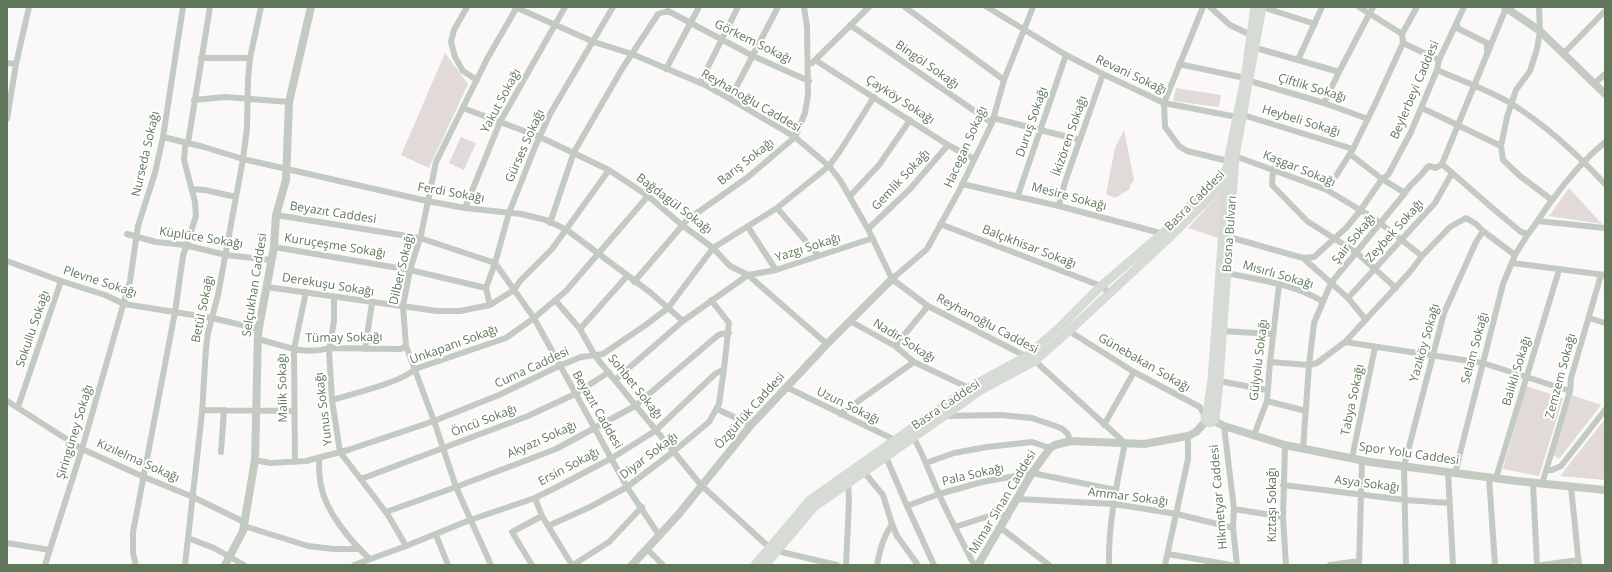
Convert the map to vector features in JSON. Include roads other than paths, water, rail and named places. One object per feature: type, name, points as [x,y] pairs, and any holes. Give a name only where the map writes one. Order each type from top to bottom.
[{"type":"main road","name":"Bosna Bulvarı","points":[[1247,79],[1255,7]]},
{"type":"main road","name":"Bosna Bulvarı","points":[[1209,418],[1230,167],[1247,79],[1256,48],[1262,7]]},
{"type":"main road","name":"Bosna Bulvarı","points":[[1209,418],[1219,381],[1229,237],[1230,167]]},
{"type":"main road","name":"Basra Caddesi","points":[[755,565],[773,549],[814,507],[886,457],[897,443],[913,437],[981,390],[1031,359],[1070,331],[1165,236],[1230,167]]},
{"type":"main road","name":"Basra Caddesi","points":[[765,565],[773,549],[810,500],[897,443],[969,388],[1031,359],[1101,286],[1165,236]]},
{"type":"street","points":[[7,119],[8,102],[29,7]]},
{"type":"street","name":"Nurseda Sokağı","points":[[124,304],[130,281],[141,217],[155,173],[163,137],[184,7]]},
{"type":"street","points":[[136,565],[133,553],[133,532],[175,312],[185,245],[196,216],[192,189],[184,160],[210,7]]},
{"type":"street","name":"Betül Sokağı","points":[[185,565],[202,410],[206,348],[226,255],[243,159],[247,128],[250,58],[261,7]]},
{"type":"street","name":"Selçukhan Caddesi","points":[[225,565],[243,531],[255,460],[258,329],[274,247],[276,215],[288,169],[289,102],[311,7]]},
{"type":"street","points":[[466,7],[454,30],[451,42],[455,57],[463,71],[477,80]]},
{"type":"street","name":"Dilber Sokağı","points":[[491,565],[456,487],[442,449],[434,421],[406,346],[403,306],[410,270],[420,238],[436,162],[516,7]]},
{"type":"street","name":"Reyhanoğlu Caddesi","points":[[516,7],[594,42],[632,54],[700,83],[794,137],[829,166],[850,196],[873,238],[892,279],[928,306],[1031,359],[1125,443]]},
{"type":"street","name":"Yakut Sokağı","points":[[465,208],[500,122],[512,103],[554,24],[565,7]]},
{"type":"street","name":"Gürses Sokağı","points":[[486,288],[495,263],[509,213],[550,114],[594,42],[613,7]]},
{"type":"street","points":[[666,69],[699,7]]},
{"type":"street","points":[[700,83],[738,7]]},
{"type":"street","points":[[730,99],[778,7]]},
{"type":"street","name":"Barış Sokağı","points":[[634,282],[682,225],[748,177],[794,137],[805,113],[809,81],[807,27],[804,7]]},
{"type":"street","points":[[808,67],[850,24],[869,7]]},
{"type":"street","points":[[905,7],[1004,80]]},
{"type":"street","name":"Revani Sokağı","points":[[987,7],[1066,55],[1164,103],[1240,116]]},
{"type":"street","name":"Hacegan Sokağı","points":[[892,279],[927,249],[962,184],[992,120],[1004,80],[1033,7]]},
{"type":"street","points":[[1164,103],[1203,7]]},
{"type":"street","points":[[1210,7],[1230,25],[1251,35]]},
{"type":"street","points":[[1262,7],[1315,24]]},
{"type":"street","points":[[1298,60],[1322,7]]},
{"type":"street","points":[[1359,7],[1402,34]]},
{"type":"street","points":[[1324,102],[1373,7]]},
{"type":"street","points":[[1327,190],[1352,151],[1403,43],[1402,34],[1417,7]]},
{"type":"street","name":"Beylerbeyi Caddesi","points":[[1303,258],[1314,257],[1335,237],[1360,211],[1382,179],[1388,175],[1422,108],[1437,70],[1439,60],[1464,7]]},
{"type":"street","points":[[1528,234],[1521,232],[1442,164],[1506,7],[1540,31],[1605,94]]},
{"type":"street","points":[[1539,7],[1540,31],[1537,49],[1530,71],[1516,90],[1511,103],[1501,146],[1503,160],[1520,176],[1552,200]]},
{"type":"street","points":[[550,223],[574,152],[632,54],[658,14],[668,9]]},
{"type":"street","name":"Görkem Sokağı","points":[[668,9],[753,56],[809,81]]},
{"type":"street","points":[[1563,54],[1605,11]]},
{"type":"street","points":[[1457,22],[1457,28],[1487,43],[1487,55]]},
{"type":"street","name":"Bingöl Sokağı","points":[[850,24],[992,120]]},
{"type":"street","points":[[1403,43],[1439,60]]},
{"type":"street","points":[[1256,48],[1339,72]]},
{"type":"street","name":"Duruş Sokağı","points":[[1018,195],[1066,55]]},
{"type":"street","points":[[201,58],[250,58]]},
{"type":"street","name":"Çayköy Sokağı","points":[[815,60],[974,159]]},
{"type":"street","points":[[7,63],[16,64]]},
{"type":"street","name":"Çiftlik Sokağı","points":[[1179,64],[1247,79],[1324,102],[1368,118]]},
{"type":"street","points":[[1437,70],[1511,103],[1540,123],[1584,161],[1605,184]]},
{"type":"street","name":"İkizören Sokağı","points":[[1059,206],[1065,182],[1103,74]]},
{"type":"street","points":[[1594,84],[1605,74]]},
{"type":"street","points":[[194,100],[225,97],[289,102]]},
{"type":"street","name":"Cuma Caddesi","points":[[255,460],[270,463],[306,461],[340,452],[434,421],[499,395],[581,357],[603,354],[668,308],[713,248],[777,208],[829,166],[874,97]]},
{"type":"street","name":"Kaşgar Sokağı","points":[[1164,103],[1165,127],[1179,146],[1187,151],[1230,167],[1273,169],[1327,190],[1380,224],[1422,256]]},
{"type":"street","name":"Bağdagül Sokağı","points":[[463,108],[540,137],[609,170],[648,196],[682,225],[713,248],[730,266],[748,275],[827,344]]},
{"type":"street","points":[[1422,108],[1501,146]]},
{"type":"street","name":"Heybeli Sokağı","points":[[1240,116],[1352,151]]},
{"type":"street","points":[[850,196],[879,165],[910,120]]},
{"type":"street","points":[[992,120],[1041,129],[1080,140]]},
{"type":"street","name":"Ferdi Sokağı","points":[[163,137],[243,159],[427,201],[465,208],[521,214],[546,220],[566,230],[634,282],[651,293],[682,321]]},
{"type":"street","name":"Selam Sokağı","points":[[1453,565],[1449,503],[1452,472],[1483,363],[1502,284],[1515,255],[1552,200],[1584,161],[1605,142]]},
{"type":"street","name":"Gemlik Sokağı","points":[[868,229],[910,189],[948,144]]},
{"type":"street","points":[[1352,151],[1382,179],[1405,194]]},
{"type":"street","name":"Şair Sokağı","points":[[1303,450],[1309,365],[1314,323],[1322,301],[1331,283],[1405,194],[1409,186],[1420,176],[1425,168],[1430,166],[1436,168],[1442,164]]},
{"type":"street","points":[[1273,169],[1272,185],[1307,221],[1335,237],[1357,253],[1396,288]]},
{"type":"street","name":"Derekuşu Sokağı","points":[[267,287],[437,311],[460,311],[490,305],[514,290],[520,281],[552,249],[609,170]]},
{"type":"street","name":"Zeybek Sokağı","points":[[1348,298],[1435,203],[1452,173]]},
{"type":"street","name":"Mesire Sokağı","points":[[962,184],[1018,195],[1165,236]]},
{"type":"street","points":[[192,189],[205,190],[236,197]]},
{"type":"street","name":"Unkapanı Sokağı","points":[[332,400],[391,382],[413,372],[415,369],[506,338],[534,318],[566,291],[648,196]]},
{"type":"street","points":[[777,208],[818,255]]},
{"type":"street","name":"Beyazıt Caddesi","points":[[276,215],[420,238],[495,263],[534,318],[559,366],[627,487],[642,507],[659,535]]},
{"type":"street","points":[[1270,362],[1309,365],[1317,363],[1345,342],[1396,288],[1422,256],[1450,228],[1466,218],[1476,224],[1515,255]]},
{"type":"street","points":[[1538,221],[1605,228]]},
{"type":"street","name":"Balçıkhisar Sokağı","points":[[940,224],[1101,286],[1110,292]]},
{"type":"street","points":[[748,227],[776,270]]},
{"type":"street","name":"Yazıköy Sokağı","points":[[1406,565],[1404,466],[1444,313],[1476,242],[1483,231]]},
{"type":"street","name":"Küplüce Sokağı","points":[[127,234],[156,242],[185,245],[226,255],[271,260]]},
{"type":"street","points":[[1229,237],[1303,258],[1348,298],[1366,320]]},
{"type":"street","name":"Yazgı Sokağı","points":[[748,275],[776,270],[873,238]]},
{"type":"street","name":"Kuruçeşme Sokağı","points":[[274,247],[410,270],[486,288]]},
{"type":"street","name":"Plevne Sokağı","points":[[7,261],[106,295],[124,304],[212,318],[258,329]]},
{"type":"street","points":[[1512,263],[1603,275]]},
{"type":"street","name":"Balıklı Sokağı","points":[[1492,478],[1527,376],[1559,270]]},
{"type":"street","name":"Mısırlı Sokağı","points":[[1227,273],[1279,284],[1312,295],[1322,301]]},
{"type":"street","points":[[615,380],[682,321],[748,275]]},
{"type":"street","name":"Zemzem Sokağı","points":[[1537,565],[1538,483],[1546,470],[1570,391],[1571,378],[1603,275]]},
{"type":"street","points":[[580,328],[627,276]]},
{"type":"street","name":"Özgürlük Caddesi","points":[[632,565],[678,515],[751,425],[827,344],[892,279]]},
{"type":"street","name":"Sokullu Sokağı","points":[[18,407],[62,281]]},
{"type":"street","name":"Gülyolu Sokağı","points":[[1254,436],[1267,401],[1279,284]]},
{"type":"street","points":[[486,288],[490,305]]},
{"type":"street","name":"Malik Sokağı","points":[[295,462],[294,349],[306,292]]},
{"type":"street","name":"Yunus Sokağı","points":[[334,297],[334,320],[329,348],[332,400],[340,452],[386,512],[406,546]]},
{"type":"street","name":"Sohbet Sokağı","points":[[555,300],[580,328],[595,356],[701,486],[773,549]]},
{"type":"street","points":[[711,300],[727,320],[729,327],[724,369]]},
{"type":"street","points":[[365,349],[372,303]]},
{"type":"street","name":"Şiringüney Sokağı","points":[[45,565],[82,449],[124,304]]},
{"type":"street","points":[[895,346],[928,306]]},
{"type":"street","points":[[1589,318],[1605,323]]},
{"type":"street","name":"Nadir Sokağı","points":[[850,322],[895,346],[914,362],[969,388]]},
{"type":"street","name":"Günebakan Sokağı","points":[[1070,331],[1134,372],[1200,407],[1209,418]]},
{"type":"street","points":[[1222,331],[1273,334]]},
{"type":"street","name":"Akyazı Sokağı","points":[[386,512],[456,487],[556,448],[636,406],[717,336],[728,333]]},
{"type":"street","name":"Tümay Sokağı","points":[[258,339],[305,352],[319,352],[329,348],[402,349],[406,346]]},
{"type":"street","points":[[1345,342],[1483,363],[1570,391]]},
{"type":"street","name":"Tabya Sokağı","points":[[1352,458],[1375,347]]},
{"type":"street","points":[[840,414],[914,362]]},
{"type":"street","name":"Diyar Sokağı","points":[[548,526],[590,507],[627,487],[709,422],[717,409],[721,397],[724,369]]},
{"type":"street","name":"Ersin Sokağı","points":[[354,565],[436,535],[470,520],[534,498],[612,458],[655,431],[715,374],[724,369]]},
{"type":"street","name":"Öncü Sokağı","points":[[361,479],[528,416],[575,394],[608,372]]},
{"type":"street","points":[[1104,425],[1134,372]]},
{"type":"street","points":[[1219,381],[1267,390]]},
{"type":"street","name":"Uzun Sokağı","points":[[786,387],[897,443]]},
{"type":"street","name":"Kızılelma Sokağı","points":[[7,401],[82,449],[193,497],[244,524],[308,546],[334,549],[359,549]]},
{"type":"street","points":[[1267,401],[1306,411]]},
{"type":"street","points":[[202,410],[256,409],[295,411]]},
{"type":"street","points":[[717,409],[751,425]]},
{"type":"street","points":[[220,452],[224,410]]},
{"type":"street","points":[[1546,470],[1552,470],[1561,466],[1605,410]]},
{"type":"street","points":[[944,416],[1006,415],[1032,418],[1061,428],[1069,435],[1071,441]]},
{"type":"street","name":"Spor Yolu Caddesi","points":[[1209,418],[1224,426],[1303,450],[1362,460],[1492,478],[1605,490]]},
{"type":"street","name":"Mimar Sinan Caddesi","points":[[978,565],[1008,517],[1032,473],[1050,448],[1062,442],[1071,441],[1144,444],[1188,436],[1196,432],[1209,418]]},
{"type":"street","name":"Hikmetyar Caddesi","points":[[1224,426],[1234,509],[1233,528],[1237,565]]},
{"type":"street","points":[[1166,565],[1188,458],[1188,436]]},
{"type":"street","points":[[913,437],[939,494],[975,565]]},
{"type":"street","points":[[926,463],[954,453],[1003,445],[1032,442],[1050,448]]},
{"type":"street","points":[[1109,565],[1108,548],[1116,490],[1125,443]]},
{"type":"street","name":"Kıztaşı Sokağı","points":[[1285,445],[1283,517],[1286,565]]},
{"type":"street","points":[[886,457],[934,565]]},
{"type":"street","points":[[319,458],[321,486],[332,514],[359,549],[370,559]]},
{"type":"street","points":[[1330,565],[1359,563],[1362,460]]},
{"type":"street","points":[[864,472],[883,495],[897,536],[918,565]]},
{"type":"street","name":"Pala Sokağı","points":[[907,506],[939,494],[982,482],[1032,473],[1116,490]]},
{"type":"street","points":[[1492,478],[1495,565]]},
{"type":"street","points":[[846,565],[849,501],[848,482]]},
{"type":"street","name":"Asya Sokağı","points":[[1283,485],[1405,500],[1449,503]]},
{"type":"street","points":[[1542,565],[1578,562],[1571,487]]},
{"type":"street","points":[[534,498],[542,516],[573,565],[608,542],[642,507]]},
{"type":"street","name":"Ammar Sokağı","points":[[1018,499],[1114,504],[1177,514],[1233,528]]},
{"type":"street","points":[[1234,509],[1283,517]]},
{"type":"street","points":[[955,527],[995,514],[1001,514],[1008,517]]},
{"type":"street","points":[[532,565],[512,532],[542,516]]},
{"type":"street","points":[[877,565],[887,531],[892,524]]},
{"type":"street","points":[[1001,528],[1049,565]]},
{"type":"street","points":[[436,535],[448,565]]},
{"type":"street","points":[[188,538],[208,545],[244,565]]},
{"type":"street","points":[[7,543],[50,550]]},
{"type":"street","points":[[647,549],[663,565]]},
{"type":"street","points":[[773,549],[837,565]]},
{"type":"street","points":[[1168,554],[1231,565]]}]
